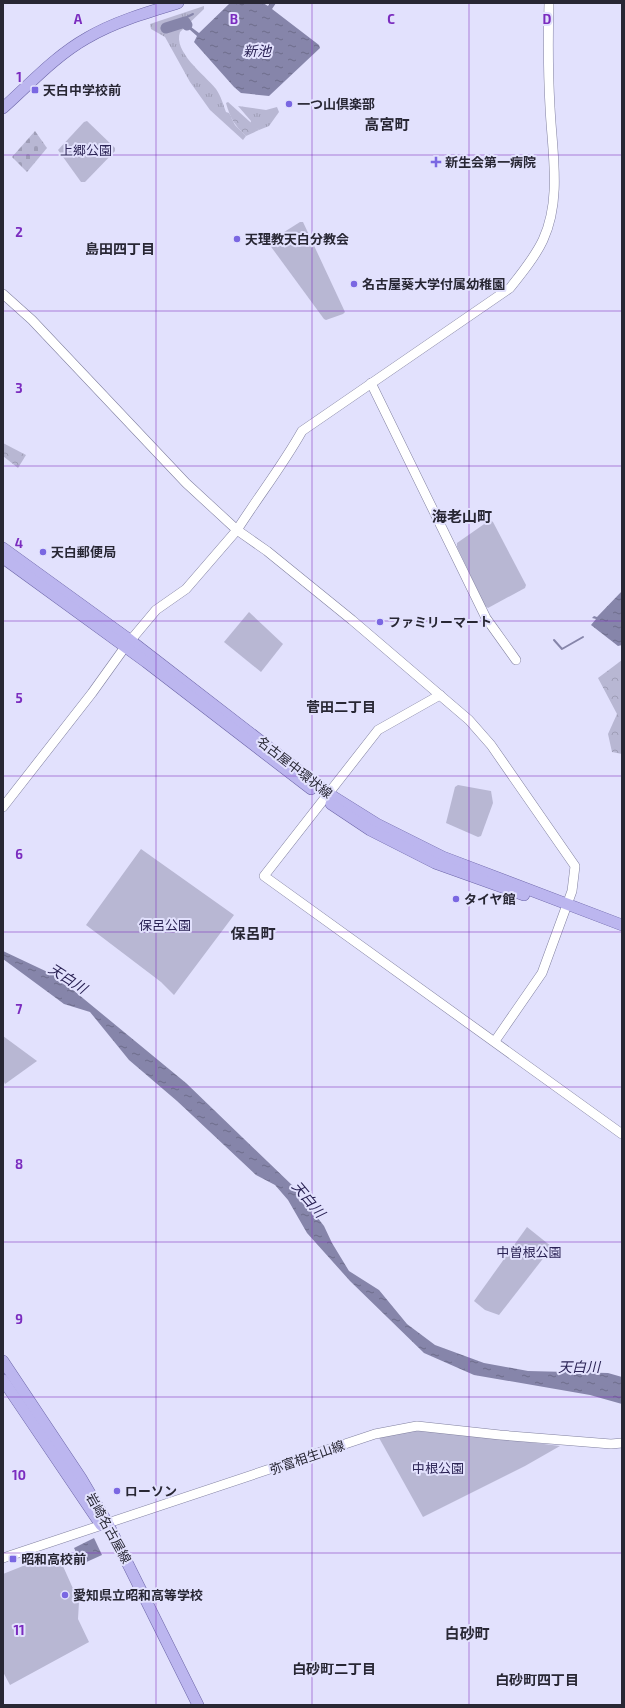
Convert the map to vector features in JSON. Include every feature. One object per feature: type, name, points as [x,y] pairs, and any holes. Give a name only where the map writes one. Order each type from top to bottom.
[{"type":"main road","points":[[3,108],[45,70],[87,38],[124,22],[178,3]]},
{"type":"main road","name":"名古屋中環状線","points":[[3,548],[370,830],[435,863],[622,926]]},
{"type":"main road","name":"名古屋中環状線","points":[[3,558],[127,643]]},
{"type":"main road","name":"名古屋中環状線","points":[[567,907],[622,932]]},
{"type":"main road","name":"岩崎名古屋線","points":[[3,1361],[81,1478],[198,1705]]},
{"type":"main road","name":"岩崎名古屋線","points":[[3,1380],[105,1525],[192,1705]]},
{"type":"street","points":[[3,807],[92,693],[127,643],[156,610],[186,589],[237,530],[268,481],[292,450],[302,431],[510,288],[527,266],[543,240],[551,212],[554,189],[550,103],[549,3]]},
{"type":"street","points":[[3,294],[32,320],[186,484],[237,530],[273,556],[469,720],[491,745],[574,866],[572,891],[542,973],[495,1041]]},
{"type":"street","points":[[371,384],[486,618],[516,660]]},
{"type":"street","points":[[440,695],[378,730],[264,876],[622,1134]]},
{"type":"street","name":"弥富相生山線","points":[[3,1558],[369,1436],[417,1426],[500,1435],[610,1444],[622,1443]]},
{"type":"green space","points":[[204,6],[204,9],[180,32],[179,40],[181,47],[185,55],[216,89],[221,97],[226,112],[229,113],[235,125],[246,136],[243,140],[210,110],[190,82],[165,37],[151,29],[150,24]]},
{"type":"green space","points":[[228,102],[259,130],[246,136],[231,117],[226,103]]},
{"type":"green space","points":[[238,106],[266,110],[277,107],[279,112],[269,126],[259,130],[250,124],[251,121]]},
{"type":"green space","name":"上郷公園","points":[[87,121],[115,148],[115,151],[85,182],[81,182],[58,150],[84,122]]},
{"type":"green space","points":[[35,131],[47,148],[27,172],[12,157]]},
{"type":"green space","points":[[300,222],[303,222],[345,312],[343,314],[326,320],[324,319],[269,244],[270,241]]},
{"type":"green space","points":[[3,443],[26,455],[18,468],[3,456]]},
{"type":"green space","points":[[490,520],[493,522],[526,585],[525,588],[488,608],[485,606],[457,547],[457,543]]},
{"type":"green space","points":[[249,612],[283,644],[261,672],[224,642]]},
{"type":"green space","points":[[622,660],[622,754],[612,752],[608,734],[617,714],[598,678]]},
{"type":"green space","points":[[458,785],[491,791],[493,803],[481,836],[478,837],[446,823],[455,787]]},
{"type":"green space","name":"保呂公園","points":[[141,849],[234,915],[174,995],[161,982],[86,925]]},
{"type":"green space","points":[[3,1036],[37,1061],[5,1084],[3,1080]]},
{"type":"green space","name":"中曽根公園","points":[[527,1227],[552,1247],[499,1315],[485,1310],[474,1301]]},
{"type":"green space","name":"中根公園","points":[[417,1428],[560,1446],[525,1466],[423,1517],[378,1436]]},
{"type":"green space","points":[[58,1555],[79,1602],[78,1619],[89,1642],[10,1685],[3,1672],[3,1574],[48,1556]]},
{"type":"water","name":"新池","points":[[263,3],[268,6],[270,3],[276,3],[272,9],[319,45],[320,48],[269,96],[241,93],[194,42],[197,36],[189,29],[191,27],[199,33],[229,4]]},
{"type":"water","points":[[622,591],[622,645],[618,646],[591,625],[596,619],[592,618],[594,616],[597,617]]},
{"type":"water","name":"天白川","points":[[3,951],[56,976],[186,1083],[293,1186],[324,1226],[332,1243],[349,1271],[379,1290],[407,1324],[435,1345],[484,1363],[528,1371],[608,1373],[622,1377],[622,1404],[590,1395],[474,1375],[424,1353],[350,1281],[307,1233],[288,1200],[275,1185],[256,1175],[177,1101],[129,1060],[90,1012],[64,1004],[3,959]]},
{"type":"water","points":[[94,1538],[102,1555],[82,1564],[74,1548]]},
{"type":"waterway","points":[[179,21],[193,14]]},
{"type":"waterway","points":[[166,28],[185,22],[187,25]]},
{"type":"waterway","points":[[554,640],[562,649],[583,637]]},
{"type":"place","name":"天白中学校前","points":[[35,90]]},
{"type":"place","name":"一つ山倶楽部","points":[[289,104]]},
{"type":"place","name":"新生会第一病院","points":[[436,162]]},
{"type":"place","name":"天理教天白分教会","points":[[237,239]]},
{"type":"place","name":"名古屋葵大学付属幼稚園","points":[[354,284]]},
{"type":"place","name":"天白郵便局","points":[[43,552]]},
{"type":"place","name":"ファミリーマート","points":[[380,622]]},
{"type":"place","name":"タイヤ館","points":[[456,899]]},
{"type":"place","name":"ローソン","points":[[117,1491]]},
{"type":"place","name":"昭和高校前","points":[[13,1559]]},
{"type":"place","name":"愛知県立昭和高等学校","points":[[65,1595]]},
{"type":"district","name":"高宮町","points":[[387,124]]},
{"type":"district","name":"島田四丁目","points":[[120,248]]},
{"type":"district","name":"海老山町","points":[[462,516]]},
{"type":"district","name":"菅田二丁目","points":[[341,706]]},
{"type":"district","name":"保呂町","points":[[253,933]]},
{"type":"district","name":"白砂町","points":[[467,1633]]},
{"type":"district","name":"白砂町二丁目","points":[[334,1668]]},
{"type":"district","name":"白砂町四丁目","points":[[537,1679]]}]
